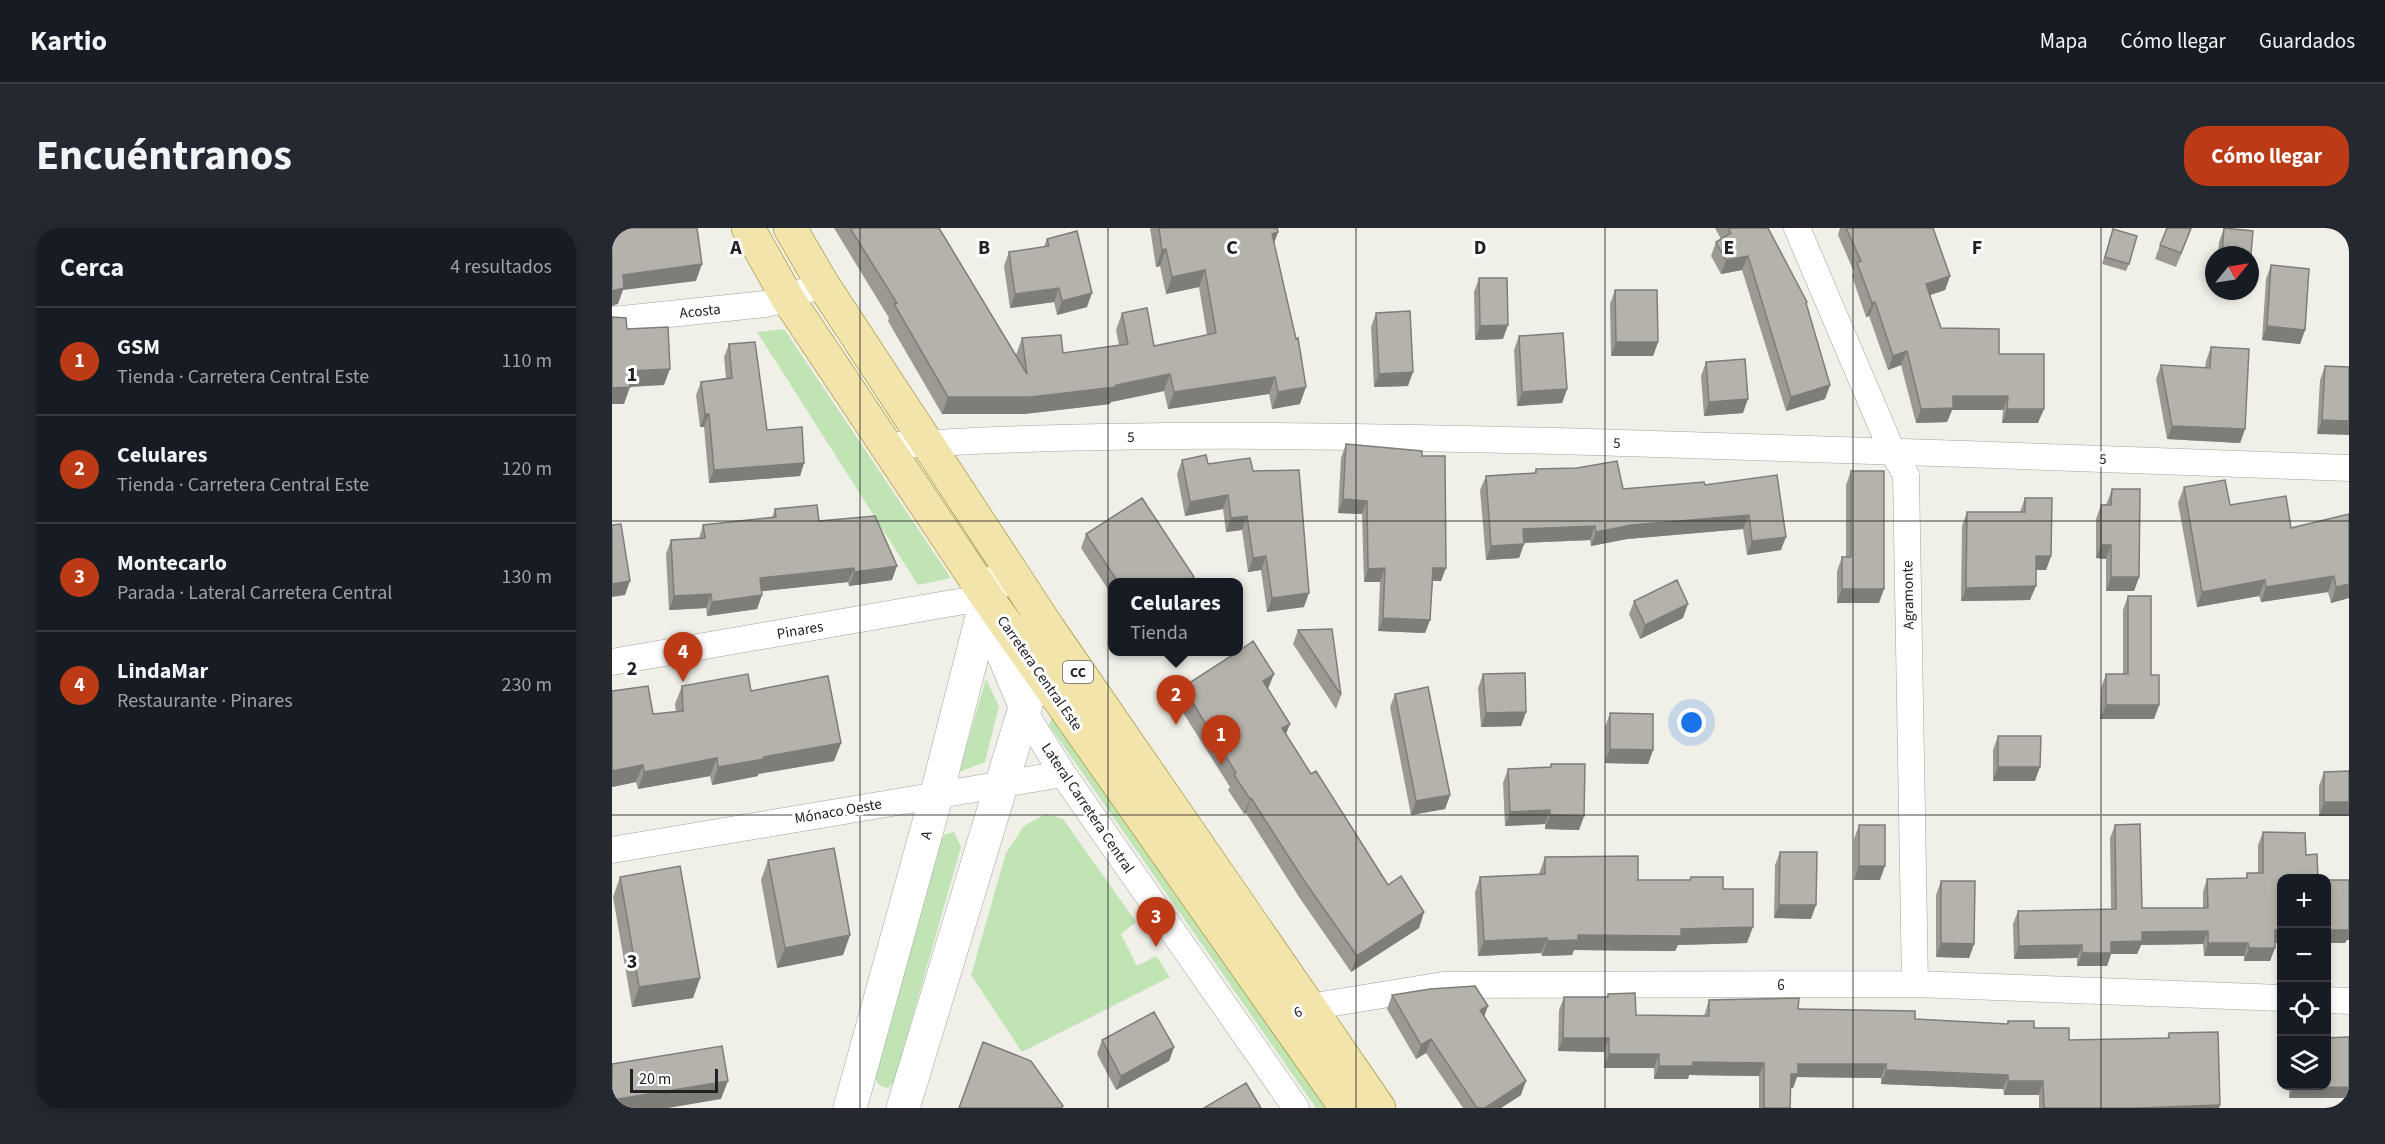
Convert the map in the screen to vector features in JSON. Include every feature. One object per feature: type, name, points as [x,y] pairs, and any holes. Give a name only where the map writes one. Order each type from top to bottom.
[{"type":"main road","name":"Carretera Central Este","points":[[748,228],[788,300],[885,446],[985,606],[1036,669],[1297,1013],[1379,1108]]},
{"type":"main road","name":"Carretera Central Este","points":[[790,228],[822,283],[1297,1013],[1346,1108]]},
{"type":"street","name":"Agramonte","points":[[1797,228],[1892,451],[1906,475],[1915,984]]},
{"type":"street","name":"Acosta","points":[[612,320],[788,300],[822,283]]},
{"type":"street","name":"5","points":[[885,446],[950,441],[1322,435],[1892,451],[2349,468]]},
{"type":"street","name":"A","points":[[850,1108],[936,797],[985,606],[1007,566]]},
{"type":"street","name":"Pinares","points":[[612,662],[985,606]]},
{"type":"street","name":"Lateral Carretera Central","points":[[985,606],[1023,710],[1063,774],[1296,1108]]},
{"type":"street","points":[[903,1108],[1049,629]]},
{"type":"street","name":"Mónaco Oeste","points":[[612,850],[1063,774]]},
{"type":"street","name":"6","points":[[1297,1013],[1443,985],[1915,984],[2277,998]]},
{"type":"street","points":[[2331,1000],[2349,1001]]},
{"type":"green space","points":[[784,329],[951,578],[918,585],[757,332]]},
{"type":"green space","points":[[986,679],[999,706],[985,762],[959,772]]},
{"type":"green space","points":[[1053,714],[1326,1108],[1316,1108],[1049,725]]},
{"type":"green space","points":[[1046,814],[1063,819],[1136,922],[1121,934],[1137,966],[1156,956],[1170,977],[1022,1052],[971,975],[1006,853],[1024,826]]},
{"type":"green space","points":[[954,832],[961,847],[894,1082],[888,1088],[876,1081],[875,1075],[939,841],[946,834]]},
{"type":"building","points":[[612,228],[697,228],[702,264],[623,275],[624,288],[612,291]]},
{"type":"building","points":[[850,228],[939,228],[1027,374],[1022,338],[1061,335],[1063,353],[1128,344],[1122,313],[1147,308],[1154,346],[1216,333],[1205,270],[1172,277],[1166,249],[1162,250],[1159,228],[1277,228],[1278,232],[1272,234],[1296,339],[1298,338],[1306,387],[1278,392],[1275,377],[1174,392],[1170,374],[1116,385],[1116,387],[1031,397],[948,397],[894,304],[897,303]]},
{"type":"building","points":[[1728,228],[1768,228],[1807,302],[1830,385],[1791,397],[1748,256],[1726,260],[1716,242],[1731,233]]},
{"type":"building","points":[[1846,228],[1933,228],[1950,276],[1926,284],[1941,328],[1999,329],[1999,354],[2044,354],[2044,409],[2007,409],[2008,396],[1953,396],[1953,408],[1921,409],[1907,351],[1893,356],[1875,302],[1872,303],[1857,263],[1861,261]]},
{"type":"building","points":[[2167,228],[2191,228],[2181,253],[2160,245]]},
{"type":"building","points":[[2224,228],[2253,231],[2252,246],[2223,246]]},
{"type":"building","points":[[2113,229],[2137,236],[2129,264],[2105,257]]},
{"type":"building","points":[[1077,231],[1092,293],[1062,301],[1059,288],[1015,294],[1009,252],[1049,246],[1047,239]]},
{"type":"building","points":[[2271,265],[2309,269],[2305,330],[2267,326]]},
{"type":"building","points":[[1479,278],[1507,278],[1508,325],[1480,326]]},
{"type":"building","points":[[1615,290],[1657,290],[1658,342],[1616,342]]},
{"type":"building","points":[[1410,311],[1413,372],[1379,374],[1376,313]]},
{"type":"building","points":[[612,317],[626,318],[627,329],[668,327],[670,369],[629,371],[630,387],[612,388]]},
{"type":"building","points":[[1563,333],[1567,389],[1522,392],[1519,336]]},
{"type":"building","points":[[755,342],[767,430],[802,427],[804,463],[714,470],[709,414],[705,414],[701,382],[732,378],[729,344]]},
{"type":"building","points":[[2211,347],[2249,349],[2245,429],[2172,426],[2161,365],[2210,368]]},
{"type":"building","points":[[1745,359],[1748,399],[1709,402],[1706,362]]},
{"type":"building","points":[[2325,366],[2349,367],[2349,421],[2322,420]]},
{"type":"building","points":[[1346,444],[1422,451],[1422,456],[1445,456],[1446,568],[1433,568],[1430,620],[1383,618],[1385,568],[1368,569],[1367,501],[1343,499]]},
{"type":"building","points":[[1206,455],[1208,464],[1250,458],[1253,471],[1299,470],[1309,593],[1272,598],[1266,556],[1253,558],[1247,516],[1231,518],[1228,495],[1190,502],[1182,460]]},
{"type":"building","points":[[1617,461],[1623,489],[1704,482],[1705,485],[1777,475],[1786,537],[1752,541],[1749,515],[1632,525],[1596,532],[1595,526],[1523,529],[1524,544],[1491,546],[1486,476],[1536,473],[1536,469],[1577,468]]},
{"type":"building","points":[[1851,471],[1884,471],[1884,589],[1842,589],[1842,557],[1851,557]]},
{"type":"building","points":[[2225,480],[2230,505],[2286,496],[2291,528],[2349,514],[2349,584],[2336,587],[2334,576],[2266,587],[2265,580],[2202,592],[2184,487]]},
{"type":"building","points":[[2112,489],[2140,489],[2139,577],[2111,577],[2111,545],[2101,545],[2101,505],[2111,505]]},
{"type":"building","points":[[1142,498],[1194,577],[1115,578],[1086,534]]},
{"type":"building","points":[[2025,498],[2052,498],[2051,556],[2036,556],[2036,586],[1966,588],[1967,512],[2025,512]]},
{"type":"building","points":[[817,505],[819,521],[875,516],[897,566],[854,572],[854,568],[760,578],[762,595],[712,602],[711,594],[674,596],[671,540],[705,538],[703,525],[776,517],[775,509]]},
{"type":"building","points":[[621,524],[630,581],[612,584],[612,525]]},
{"type":"building","points":[[1677,580],[1688,604],[1645,625],[1634,601]]},
{"type":"building","points":[[2128,596],[2151,596],[2151,675],[2159,675],[2159,705],[2106,705],[2106,674],[2128,674]]},
{"type":"building","points":[[1332,629],[1341,695],[1298,630]]},
{"type":"building","points":[[1253,641],[1274,674],[1263,681],[1290,724],[1282,728],[1311,774],[1316,771],[1388,885],[1401,876],[1424,912],[1357,956],[1234,775],[1236,773],[1183,687],[1231,656],[1243,656],[1243,648]]},
{"type":"building","points":[[1525,673],[1526,712],[1486,713],[1483,674]]},
{"type":"building","points":[[748,674],[751,691],[828,676],[841,743],[718,767],[717,758],[644,772],[643,765],[612,771],[612,691],[648,686],[653,714],[683,711],[682,686]]},
{"type":"building","points":[[1428,687],[1450,795],[1416,801],[1395,694]]},
{"type":"building","points":[[1610,713],[1653,714],[1653,750],[1610,749]]},
{"type":"building","points":[[1998,736],[2041,736],[2040,767],[1998,767]]},
{"type":"building","points":[[1551,764],[1585,764],[1584,816],[1550,815],[1550,810],[1510,812],[1508,769],[1551,767]]},
{"type":"building","points":[[2349,771],[2349,802],[2324,802],[2324,772]]},
{"type":"building","points":[[2140,824],[2142,908],[2208,908],[2207,879],[2247,878],[2247,873],[2263,873],[2263,832],[2305,833],[2306,855],[2317,854],[2318,874],[2277,874],[2275,948],[2249,948],[2248,943],[2208,943],[2208,931],[2142,932],[2142,941],[2111,942],[2111,953],[2082,953],[2082,945],[2019,946],[2018,911],[2116,909],[2115,825]]},
{"type":"building","points":[[1859,825],[1885,825],[1885,866],[1859,866]]},
{"type":"building","points":[[834,848],[850,935],[785,948],[768,860]]},
{"type":"building","points":[[1780,852],[1817,852],[1816,905],[1779,905]]},
{"type":"building","points":[[1638,856],[1638,880],[1690,880],[1691,877],[1723,877],[1723,889],[1753,889],[1753,927],[1681,929],[1681,936],[1578,935],[1578,940],[1547,941],[1547,938],[1484,941],[1480,877],[1545,874],[1545,857]]},
{"type":"building","points":[[680,866],[700,978],[639,987],[620,877]]},
{"type":"building","points":[[2331,880],[2349,880],[2349,930],[2331,930]]},
{"type":"building","points":[[1941,881],[1975,881],[1974,944],[1941,943]]},
{"type":"building","points":[[1475,986],[1488,1006],[1480,1010],[1526,1081],[1485,1108],[1477,1108],[1431,1039],[1421,1045],[1392,995],[1430,989]]},
{"type":"building","points":[[1635,993],[1636,1015],[1709,1016],[1709,1000],[1799,998],[1798,1009],[1915,1011],[1915,1019],[2008,1024],[2008,1021],[2034,1021],[2034,1028],[2069,1028],[2069,1040],[2169,1038],[2169,1033],[2218,1032],[2220,1105],[2044,1108],[2043,1081],[2008,1081],[2008,1075],[1886,1070],[1886,1064],[1798,1064],[1798,1074],[1791,1074],[1790,1108],[1764,1108],[1764,1063],[1693,1062],[1693,1066],[1659,1066],[1659,1054],[1609,1054],[1609,1038],[1563,1038],[1564,997],[1608,997],[1608,994]]},
{"type":"building","points":[[1154,1012],[1174,1047],[1121,1076],[1102,1040]]},
{"type":"building","points":[[2349,1037],[2349,1087],[2331,1087],[2331,1038]]},
{"type":"building","points":[[983,1042],[1031,1061],[1063,1106],[1061,1108],[959,1108]]},
{"type":"building","points":[[722,1046],[728,1081],[612,1100],[612,1064]]},
{"type":"building","points":[[1246,1083],[1261,1108],[1204,1108]]},
{"type":"place","name":"LindaMar","points":[[683,682]]},
{"type":"place","name":"Celulares","points":[[1176,725]]},
{"type":"place","name":"GSM","points":[[1221,765]]},
{"type":"place","name":"Montecarlo","points":[[1156,947]]}]
